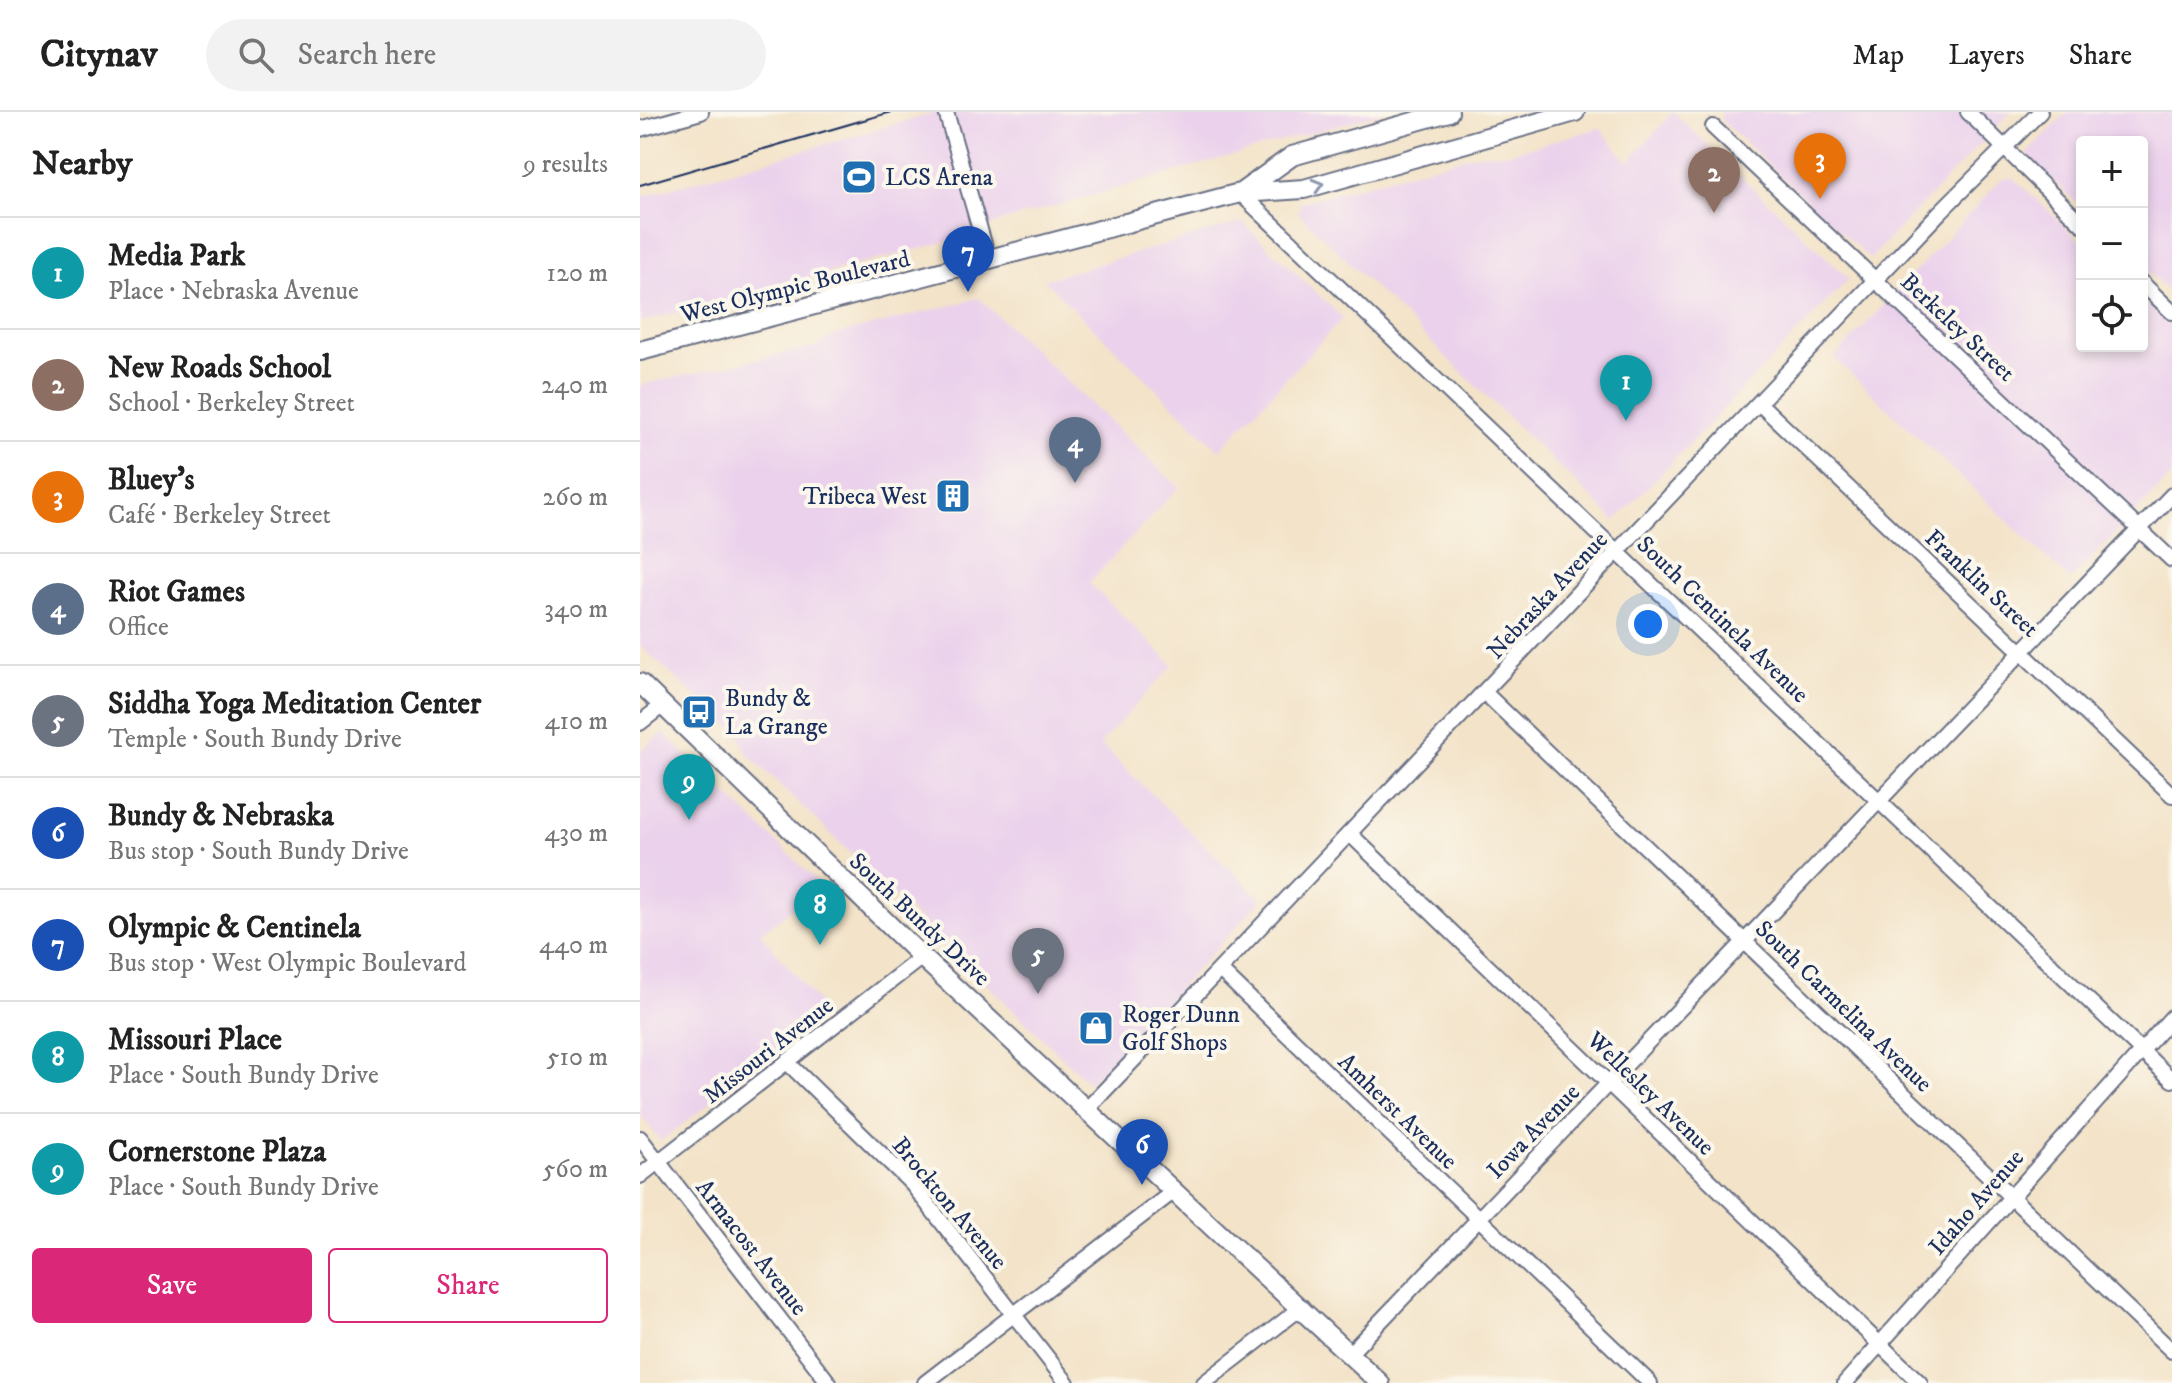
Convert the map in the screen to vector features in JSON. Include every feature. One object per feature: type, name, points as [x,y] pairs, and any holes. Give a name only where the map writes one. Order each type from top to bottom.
[{"type":"main road","points":[[1240,193],[1292,156],[1449,112]]},
{"type":"main road","points":[[1240,193],[1304,189],[1575,112]]},
{"type":"main road","name":"West Olympic Boulevard","points":[[640,351],[1240,193]]},
{"type":"main road","name":"South Bundy Drive","points":[[640,683],[922,957],[1302,1307],[1380,1383]]},
{"type":"street","points":[[640,129],[701,112]]},
{"type":"street","points":[[946,112],[989,261]]},
{"type":"street","points":[[1968,112],[2076,218]]},
{"type":"street","name":"Nebraska Avenue","points":[[1087,1109],[1877,279],[2040,112]]},
{"type":"street","name":"Berkeley Street","points":[[1713,127],[2172,560]]},
{"type":"street","name":"South Centinela Avenue","points":[[1240,193],[2172,1080]]},
{"type":"street","points":[[2148,289],[2172,312]]},
{"type":"street","name":"Franklin Street","points":[[1760,404],[2172,795]]},
{"type":"street","name":"Iowa Avenue","points":[[1350,1353],[2172,495]]},
{"type":"street","name":"South Carmelina Avenue","points":[[1485,693],[2172,1351]]},
{"type":"street","points":[[640,723],[663,705]]},
{"type":"street","name":"Wellesley Avenue","points":[[1350,834],[1920,1383]]},
{"type":"street","name":"Missouri Avenue","points":[[640,1176],[922,957]]},
{"type":"street","name":"Amherst Avenue","points":[[1220,970],[1650,1383]]},
{"type":"street","name":"Idaho Avenue","points":[[1845,1383],[2140,1049],[2172,1017]]},
{"type":"street","name":"Brockton Avenue","points":[[788,1063],[912,1184],[1067,1383]]},
{"type":"street","name":"Armacost Avenue","points":[[640,1138],[829,1383]]},
{"type":"street","points":[[925,1383],[1174,1191]]},
{"type":"street","points":[[1204,1383],[1302,1307]]},
{"type":"shaded area","points":[[938,112],[1385,112],[1003,221],[953,240],[640,322],[640,197]]},
{"type":"shaded area","points":[[1673,112],[1849,279],[1615,521],[1298,213],[1300,203],[1476,154],[1509,153],[1600,128],[1628,162]]},
{"type":"shaded area","points":[[1721,112],[2011,112],[1870,259],[1721,120]]},
{"type":"shaded area","points":[[2068,112],[2172,112],[2172,295],[2148,272],[2148,136],[2076,136],[2076,202],[2026,154]]},
{"type":"shaded area","points":[[2014,178],[2076,237],[2076,352],[2148,352],[2148,306],[2172,328],[2172,475],[2070,580],[1834,358],[2002,179]]},
{"type":"shaded area","points":[[1242,222],[1343,318],[1219,450],[1044,280]]},
{"type":"shaded area","points":[[979,298],[1179,487],[1089,583],[1173,665],[1100,744],[1262,900],[1089,1083],[747,753],[739,735],[640,646],[640,385],[819,346],[832,336]]},
{"type":"shaded area","points":[[663,733],[822,886],[760,933],[827,1013],[661,1141],[640,1114],[640,751]]},
{"type":"tram line","points":[[640,185],[891,112]]},
{"type":"place","name":"LCS Arena","points":[[859,177]]},
{"type":"place","name":"Bluey's","points":[[1820,199]]},
{"type":"place","name":"New Roads School","points":[[1714,213]]},
{"type":"place","name":"Olympic & Centinela","points":[[968,292]]},
{"type":"place","name":"Media Park","points":[[1626,421]]},
{"type":"place","name":"Riot Games","points":[[1075,483]]},
{"type":"place","name":"Tribeca West","points":[[953,496]]},
{"type":"place","name":"Bundy & La Grange","points":[[699,712]]},
{"type":"place","name":"Cornerstone Plaza","points":[[689,820]]},
{"type":"place","name":"Missouri Place","points":[[820,945]]},
{"type":"place","name":"Siddha Yoga Meditation Center","points":[[1038,994]]},
{"type":"place","name":"Roger Dunn Golf Shops","points":[[1096,1028]]},
{"type":"place","name":"Bundy & Nebraska","points":[[1142,1185]]}]
